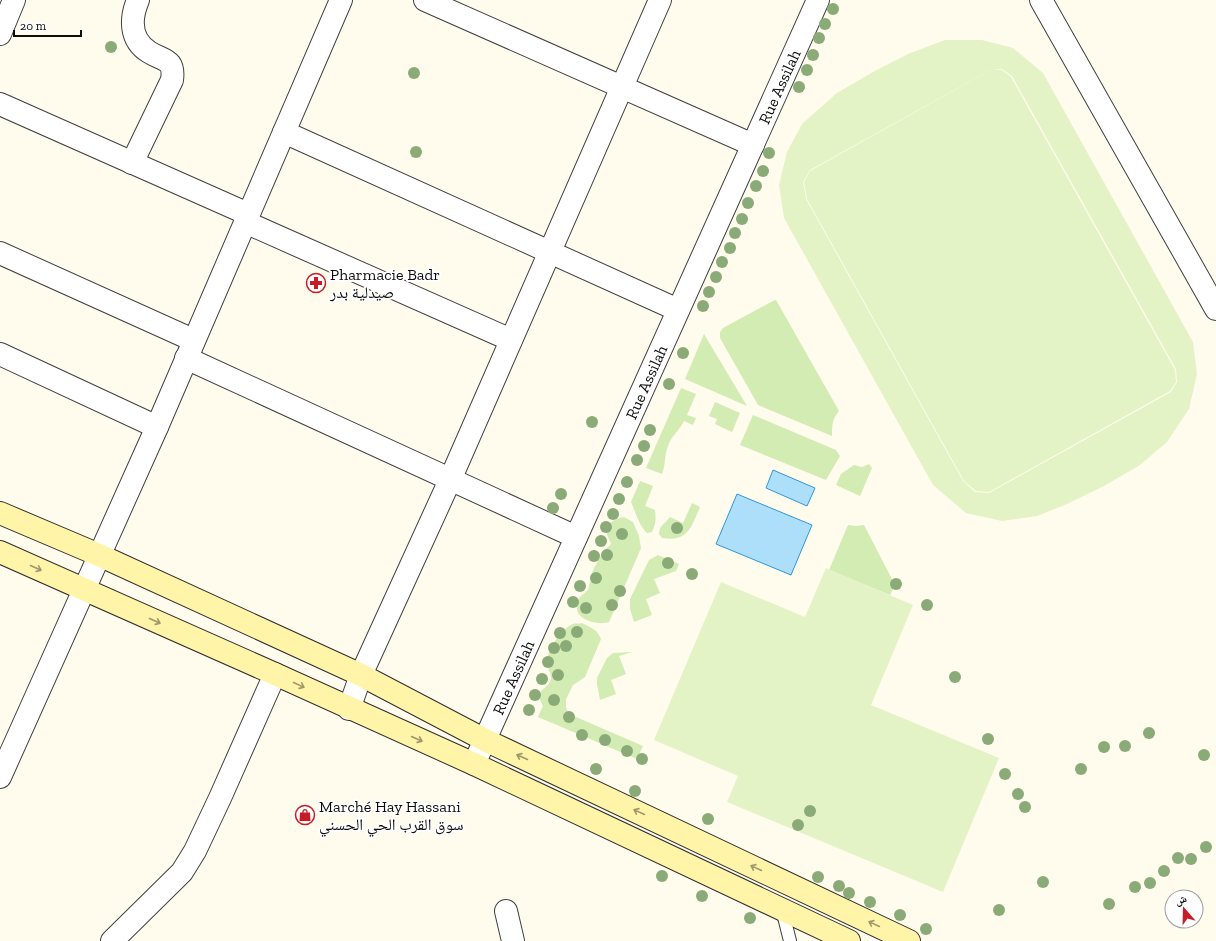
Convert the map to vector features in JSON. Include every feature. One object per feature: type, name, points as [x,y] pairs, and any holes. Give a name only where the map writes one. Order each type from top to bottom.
[{"type":"main road","points":[[0,513],[99,555],[361,676],[485,740],[909,941]]},
{"type":"main road","points":[[0,552],[474,764],[849,941]]},
{"type":"street","points":[[0,34],[14,0]]},
{"type":"street","points":[[132,163],[172,80],[173,74],[171,66],[167,61],[150,53],[141,46],[135,38],[132,27],[134,10],[138,0]]},
{"type":"street","points":[[0,777],[157,427],[341,0]]},
{"type":"street","points":[[425,0],[753,146]]},
{"type":"street","points":[[349,709],[361,676],[450,480],[660,0]]},
{"type":"street","name":"Rue Assilah","points":[[474,764],[818,0]]},
{"type":"street","points":[[1041,0],[1216,309]]},
{"type":"street","points":[[0,104],[132,163],[246,218],[511,340]]},
{"type":"street","points":[[284,132],[678,310]]},
{"type":"street","points":[[0,253],[450,480],[576,537]]},
{"type":"street","points":[[0,354],[157,427]]},
{"type":"street","points":[[112,941],[182,872],[195,851],[275,674]]},
{"type":"street","points":[[506,911],[513,941]]},
{"type":"lane","points":[[782,909],[790,941]]},
{"type":"green space","points":[[945,40],[982,40],[1013,48],[1043,73],[1193,342],[1197,374],[1189,409],[1167,442],[1140,465],[1104,486],[1067,504],[1037,516],[1002,521],[966,513],[933,485],[784,218],[779,185],[787,152],[802,124],[837,93],[908,54]],"holes":[[[992,69],[1002,69],[1012,76],[1176,369],[1177,382],[1171,392],[989,493],[975,492],[963,481],[806,199],[803,182],[810,170]]]},
{"type":"green space","points":[[992,69],[1002,70],[1011,77],[1175,370],[1176,382],[1170,391],[989,492],[976,491],[964,481],[807,199],[804,182],[810,171]]},
{"type":"green space","points":[[776,300],[839,411],[833,423],[832,436],[758,405],[720,338],[720,332],[723,328]]},
{"type":"green space","points":[[704,334],[747,406],[685,379]]},
{"type":"green space","points":[[681,388],[696,394],[687,415],[696,418],[693,425],[684,421],[669,442],[662,474],[646,468]]},
{"type":"green space","points":[[715,402],[740,413],[732,432],[715,424],[717,419],[709,416]]},
{"type":"green space","points":[[753,415],[836,450],[840,456],[826,480],[740,445]]},
{"type":"green space","points":[[869,464],[872,468],[860,496],[836,485],[841,474],[854,465],[862,467]]},
{"type":"green space","points":[[640,481],[653,486],[645,506],[655,510],[656,516],[652,532],[647,533],[639,522],[631,502]]},
{"type":"green space","points":[[692,503],[700,507],[688,532],[678,538],[662,538],[659,534],[660,528],[670,517],[683,523]]},
{"type":"green space","points":[[624,517],[633,522],[639,536],[641,548],[609,622],[601,623],[588,621],[578,613],[576,603],[588,590],[593,570],[603,552],[611,544],[607,534],[607,527],[614,520]]},
{"type":"green space","points":[[848,525],[864,525],[895,585],[890,595],[829,570]]},
{"type":"green space","points":[[658,555],[679,564],[676,571],[654,579],[660,593],[646,599],[652,615],[634,622],[630,609],[630,599],[649,560]]},
{"type":"green space","points":[[826,568],[913,605],[871,705],[999,758],[943,892],[727,802],[738,776],[654,740],[721,582],[805,617]]},
{"type":"green space","points":[[582,623],[596,631],[601,639],[585,677],[573,685],[566,699],[566,708],[569,714],[643,746],[637,759],[538,717],[543,706],[540,700],[541,692],[550,683],[551,679],[547,661],[552,646],[564,630],[569,626]]},
{"type":"green space","points":[[632,652],[619,656],[626,674],[611,680],[616,694],[600,700],[597,678],[607,658],[613,653]]},
{"type":"water","points":[[773,470],[815,488],[807,506],[766,488]]},
{"type":"water","points":[[737,494],[812,525],[791,575],[716,544]]},
{"type":"place","name":"Pharmacie Badr صيدلية بدر","points":[[316,283]]},
{"type":"place","name":"Marché Hay Hassani سوق القرب الحي الحسني","points":[[305,815]]}]
